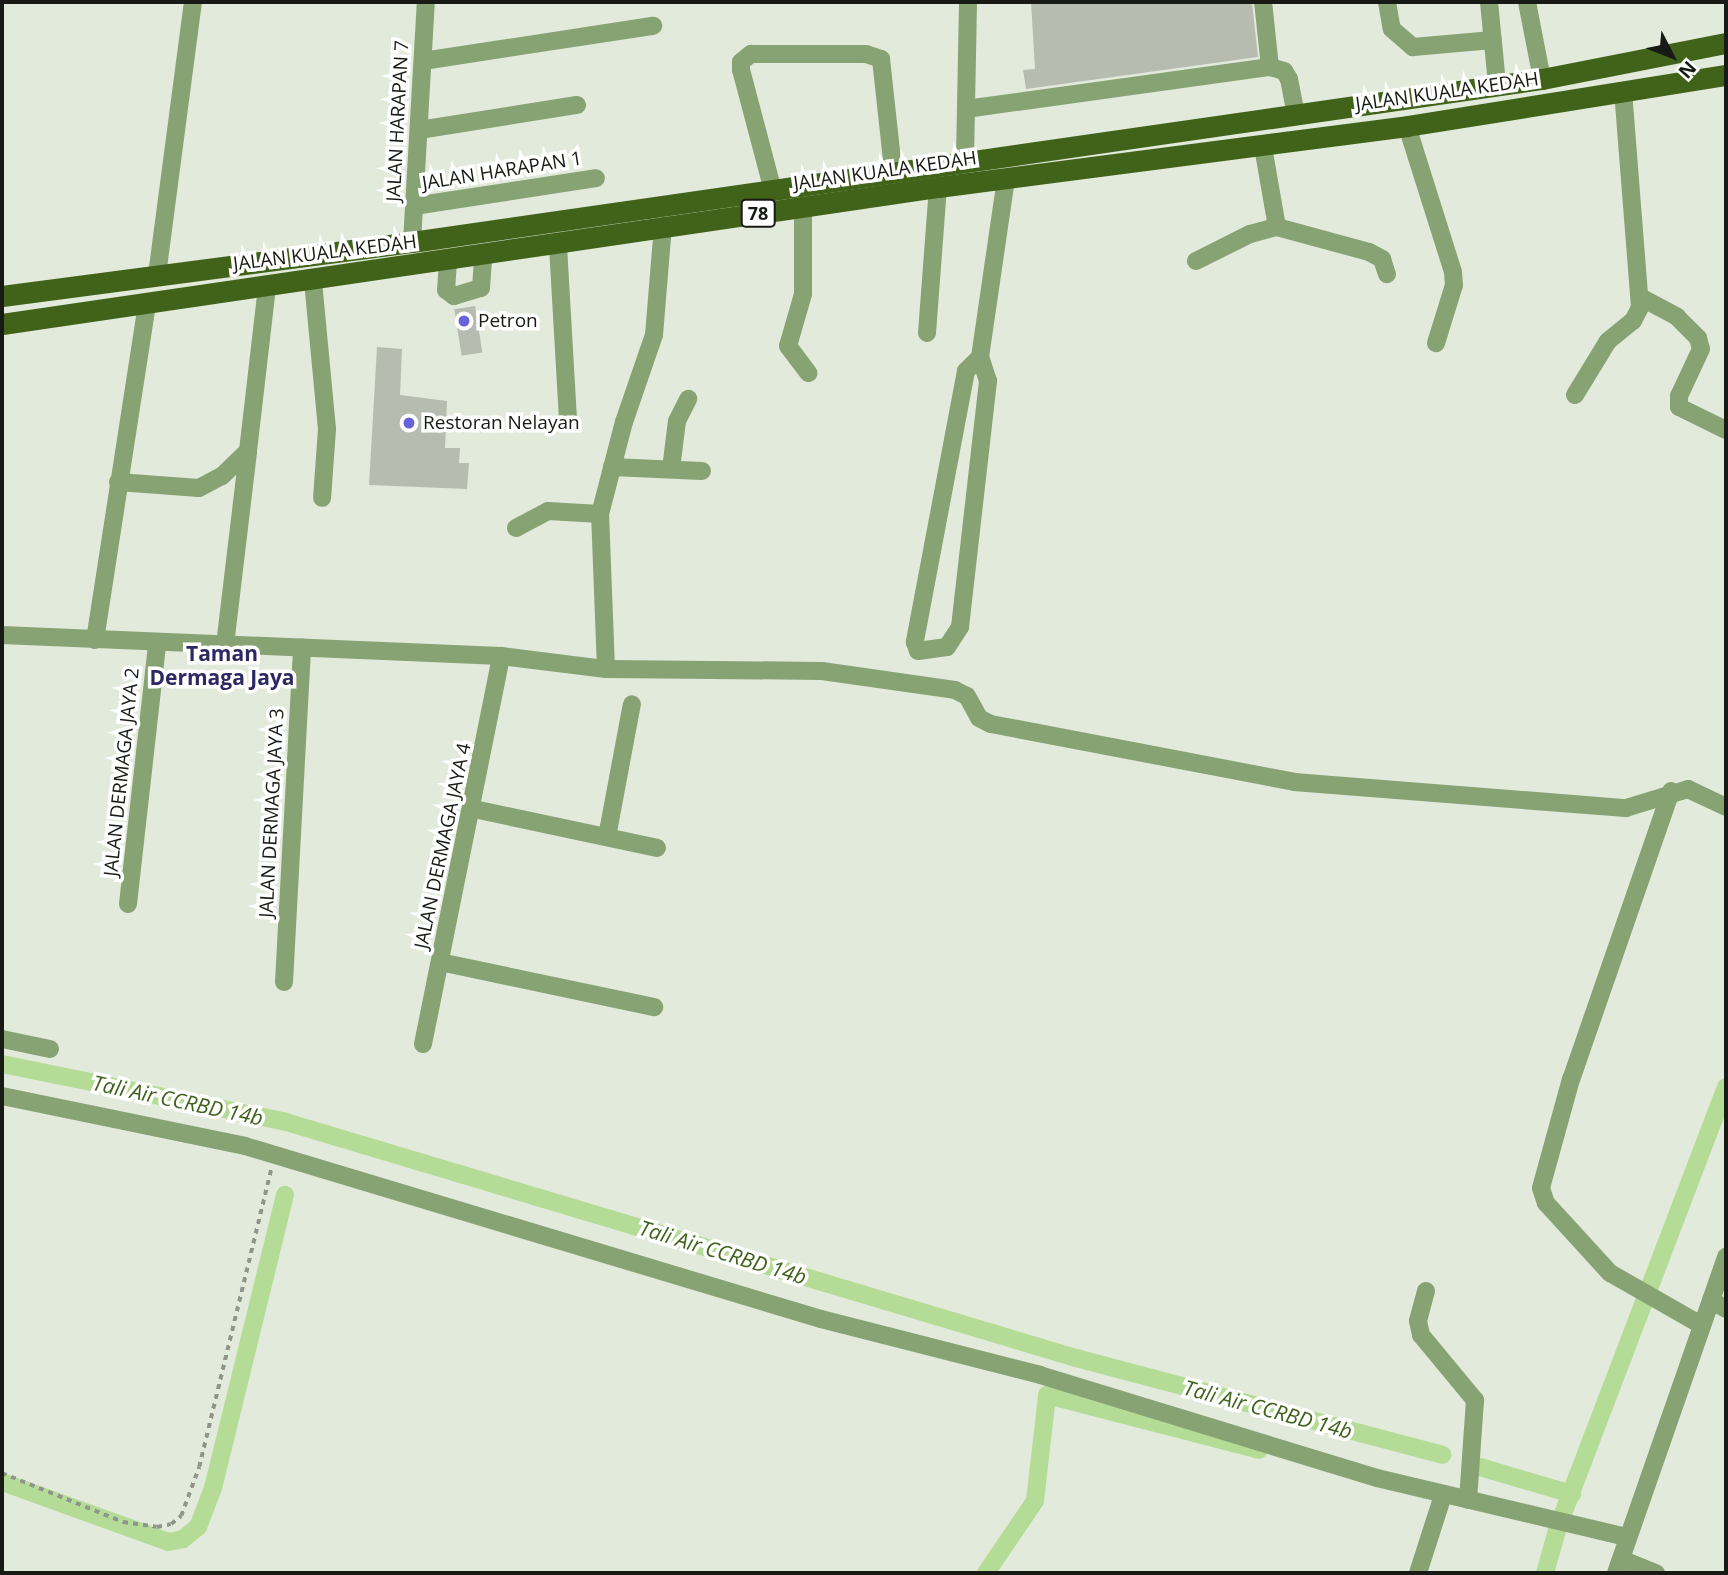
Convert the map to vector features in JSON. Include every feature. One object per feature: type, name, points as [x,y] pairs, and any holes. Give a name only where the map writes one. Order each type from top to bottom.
[{"type":"main road","name":"JALAN KUALA KEDAH","points":[[2,296],[412,242],[965,159],[1296,114],[1497,83],[1542,79],[1726,43]]},
{"type":"main road","name":"JALAN KUALA KEDAH","points":[[2,324],[483,257],[663,226],[938,187],[1264,147],[1726,75]]},
{"type":"main road","points":[[1497,83],[1500,104],[1515,110]]},
{"type":"main road","points":[[535,224],[550,229],[558,246]]},
{"type":"street","points":[[157,275],[193,2]]},
{"type":"street","name":"JALAN HARAPAN 7","points":[[412,242],[426,2]]},
{"type":"street","points":[[965,159],[968,2]]},
{"type":"street","points":[[1263,2],[1270,67]]},
{"type":"street","points":[[1387,2],[1392,29],[1413,47],[1493,40]]},
{"type":"street","points":[[1489,2],[1497,83]]},
{"type":"street","points":[[1527,2],[1542,79]]},
{"type":"street","points":[[423,61],[653,26]]},
{"type":"street","points":[[772,187],[741,70],[741,62],[751,54],[866,54],[881,59],[893,170]]},
{"type":"street","points":[[966,109],[1270,67],[1284,71],[1289,79],[1296,114]]},
{"type":"street","points":[[1575,395],[1614,334],[1633,321],[1642,298],[1623,93]]},
{"type":"street","points":[[419,130],[577,105]]},
{"type":"street","points":[[1407,126],[1453,272],[1454,285],[1436,343]]},
{"type":"street","points":[[1264,147],[1277,227]]},
{"type":"street","name":"JALAN HARAPAN 1","points":[[414,206],[596,178]]},
{"type":"street","points":[[980,357],[966,371],[915,642],[918,650],[947,647],[960,627],[988,381],[980,357],[1006,179]]},
{"type":"street","points":[[927,333],[938,187]]},
{"type":"street","points":[[803,207],[803,294],[788,346],[808,373]]},
{"type":"street","points":[[606,669],[600,514],[654,335],[663,226]]},
{"type":"street","points":[[1196,261],[1250,234],[1277,227],[1369,251],[1382,259],[1387,274]]},
{"type":"street","points":[[558,246],[568,419]]},
{"type":"street","points":[[447,262],[446,290],[453,296],[481,288],[483,257]]},
{"type":"street","points":[[313,281],[327,429],[322,498]]},
{"type":"street","points":[[225,645],[267,287]]},
{"type":"street","points":[[1642,298],[1677,317],[1698,338],[1701,349],[1679,396],[1679,407],[1726,430]]},
{"type":"street","points":[[95,640],[147,304]]},
{"type":"street","points":[[671,469],[677,421],[688,398]]},
{"type":"street","points":[[118,482],[199,488],[222,476],[248,451]]},
{"type":"street","points":[[612,467],[702,471]]},
{"type":"street","points":[[516,528],[548,511],[600,514]]},
{"type":"street","points":[[2,635],[15,632],[157,644],[501,656],[606,669],[822,671],[955,690],[967,696],[979,719],[991,724],[1294,782],[1626,808],[1671,791],[1688,789],[1726,807]]},
{"type":"street","name":"JALAN DERMAGA JAYA 2","points":[[128,904],[157,644]]},
{"type":"street","name":"JALAN DERMAGA JAYA 3","points":[[284,982],[302,647]]},
{"type":"street","name":"JALAN DERMAGA JAYA 4","points":[[423,1044],[474,809],[501,656]]},
{"type":"street","points":[[607,837],[632,704]]},
{"type":"street","points":[[1671,791],[1571,1079],[1541,1188],[1546,1203],[1594,1258],[1642,1295],[1701,1325]]},
{"type":"street","points":[[474,809],[657,848]]},
{"type":"street","points":[[440,962],[654,1007]]},
{"type":"street","points":[[2,1039],[50,1049]]},
{"type":"street","points":[[2,1096],[191,1133],[821,1319],[1040,1375],[1443,1495],[1626,1537]]},
{"type":"street","points":[[1656,1573],[1618,1566],[1701,1325],[1718,1305],[1726,1257]]},
{"type":"street","points":[[1426,1292],[1418,1321],[1421,1335],[1475,1400],[1468,1500]]},
{"type":"street","points":[[1418,1573],[1443,1495]]},
{"type":"path","points":[[2,1473],[123,1522],[157,1527],[172,1524],[181,1516],[202,1455],[275,1157]]},
{"type":"building","points":[[1031,2],[1252,2],[1258,57],[1026,89],[1023,70],[1035,69]]},
{"type":"building","points":[[475,306],[482,352],[462,356],[454,309]]},
{"type":"building","points":[[377,347],[402,349],[400,395],[447,401],[445,448],[460,448],[459,463],[469,463],[467,489],[369,485]]},
{"type":"waterway","name":"Tali Air CCRBD 14b","points":[[2,1064],[286,1122],[1076,1358],[1442,1455]]},
{"type":"waterway","points":[[1545,1573],[1558,1527],[1726,1087]]},
{"type":"waterway","points":[[2,1482],[169,1542],[183,1539],[198,1527],[213,1488],[285,1195]]},
{"type":"waterway","points":[[986,1573],[1035,1501],[1047,1395],[1259,1450]]},
{"type":"waterway","name":"Tali Air CCRBD 14b","points":[[1480,1467],[1572,1494]]},
{"type":"place","name":"Petron","points":[[464,321]]},
{"type":"place","name":"Restoran Nelayan","points":[[409,423]]},
{"type":"district","name":"Taman Dermaga Jaya","points":[[222,665]]}]
